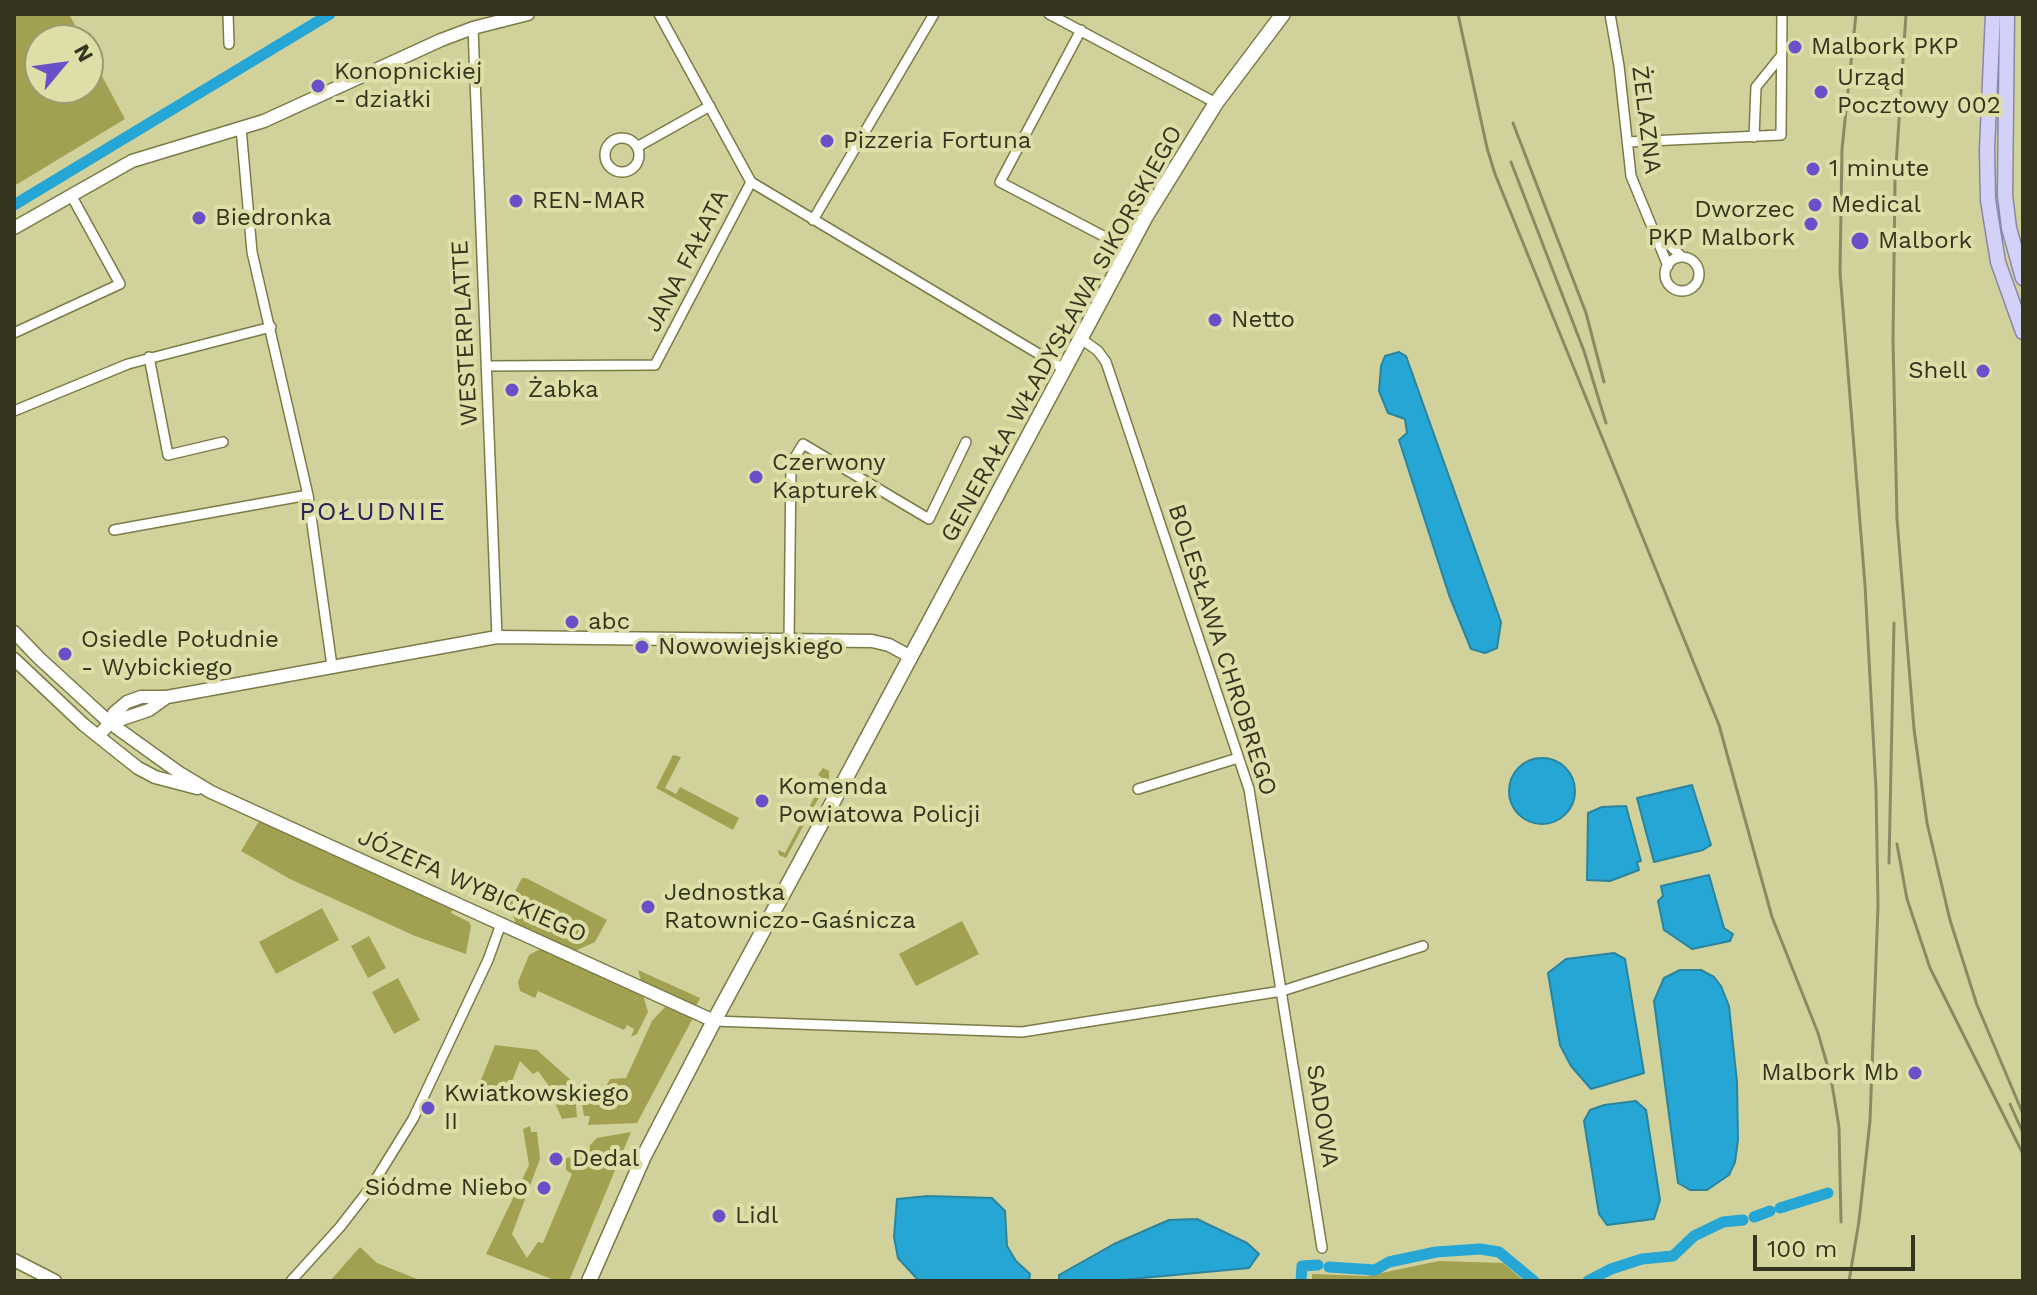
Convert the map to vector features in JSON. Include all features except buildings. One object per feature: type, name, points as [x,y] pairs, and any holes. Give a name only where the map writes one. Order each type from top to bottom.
[{"type":"main road","name":"GENERAŁA WŁADYSŁAWA SIKORSKIEGO","points":[[1262,38],[1275,14]]},
{"type":"main road","name":"GENERAŁA WŁADYSŁAWA SIKORSKIEGO","points":[[589,1281],[644,1156],[714,1021],[1146,216],[1216,103],[1283,14]]},
{"type":"main road","points":[[1993,14],[1988,200],[1998,262],[2023,332]]},
{"type":"main road","points":[[2007,14],[2005,195],[2009,228],[2023,278]]},
{"type":"street","points":[[228,14],[229,44]]},
{"type":"street","points":[[14,228],[143,156],[241,128],[473,28],[528,14]]},
{"type":"street","points":[[659,14],[751,182],[1064,369]]},
{"type":"street","points":[[813,220],[934,14]]},
{"type":"street","points":[[1049,14],[1216,103]]},
{"type":"street","name":"ŻELAZNA","points":[[1610,14],[1619,63],[1631,176],[1668,266],[1666,274],[1670,285],[1679,290],[1691,288],[1698,280],[1699,271],[1691,260],[1682,257],[1653,228]]},
{"type":"street","points":[[1627,142],[1781,135],[1782,14]]},
{"type":"street","name":"WESTERPLATTE","points":[[473,28],[497,637]]},
{"type":"street","points":[[1081,30],[1000,182],[1109,239]]},
{"type":"street","points":[[1754,137],[1756,87],[1781,56]]},
{"type":"street","points":[[637,147],[710,106]]},
{"type":"street","points":[[241,128],[252,252],[308,495],[332,666]]},
{"type":"street","name":"JANA FAŁATA","points":[[488,366],[650,367],[660,359],[751,182]]},
{"type":"street","points":[[14,333],[120,284],[71,195]]},
{"type":"street","points":[[1668,266],[1682,257]]},
{"type":"street","points":[[14,411],[102,373],[149,357],[271,327]]},
{"type":"street","name":"BOLESŁAWA CHROBREGO","points":[[1080,338],[1098,351],[1106,362],[1249,789],[1282,991]]},
{"type":"street","points":[[149,357],[168,455],[223,442]]},
{"type":"street","points":[[789,640],[791,464],[803,444],[929,519],[966,442]]},
{"type":"street","points":[[114,530],[308,495]]},
{"type":"street","name":"JÓZEFA WYBICKIEGO","points":[[14,632],[110,723],[211,792],[714,1021]]},
{"type":"street","points":[[98,736],[110,723],[114,713],[127,702],[141,697],[167,697],[497,637],[872,641],[889,645],[911,657]]},
{"type":"street","name":"JÓZEFA WYBICKIEGO","points":[[14,659],[138,768],[155,777],[211,792]]},
{"type":"street","points":[[1138,789],[1238,758]]},
{"type":"street","points":[[291,1281],[371,1187],[413,1119],[488,960],[501,924]]},
{"type":"street","points":[[714,1021],[1022,1032],[1282,991],[1423,946]]},
{"type":"street","name":"SADOWA","points":[[1282,991],[1322,1248]]},
{"type":"street","points":[[14,1260],[55,1281]]},
{"type":"shaded area","points":[[14,14],[69,14],[74,24],[24,24],[24,104],[104,104],[104,80],[125,119],[14,186]]},
{"type":"shaded area","points":[[673,755],[681,757],[665,788],[676,794],[680,787],[739,818],[733,830],[656,788]]},
{"type":"shaded area","points":[[823,768],[829,771],[829,779],[786,858],[779,855],[778,850],[785,853],[824,779],[818,775]]},
{"type":"shaded area","points":[[259,821],[453,909],[451,913],[471,926],[466,954],[415,936],[290,879],[241,851]]},
{"type":"shaded area","points":[[522,878],[607,920],[595,942],[575,951],[516,924],[509,903]]},
{"type":"shaded area","points":[[322,908],[339,940],[276,974],[259,942]]},
{"type":"shaded area","points":[[962,921],[979,954],[916,986],[899,954]]},
{"type":"shaded area","points":[[369,936],[386,968],[368,978],[351,946]]},
{"type":"shaded area","points":[[540,949],[643,995],[648,1012],[637,1034],[631,1037],[634,1029],[627,1025],[624,1030],[538,991],[535,998],[520,991],[518,982],[529,955]]},
{"type":"shaded area","points":[[638,970],[700,998],[696,1006],[641,981]]},
{"type":"shaded area","points":[[398,978],[420,1020],[394,1034],[372,992]]},
{"type":"shaded area","points":[[665,1007],[693,1018],[637,1123],[588,1125],[590,1116],[584,1116],[580,1092],[597,1103],[610,1079],[626,1078],[652,1021]]},
{"type":"shaded area","points":[[495,1045],[537,1050],[574,1083],[577,1117],[562,1119],[556,1105],[560,1101],[538,1071],[533,1074],[520,1061],[511,1084],[515,1089],[505,1097],[495,1099],[487,1095],[481,1080]]},
{"type":"shaded area","points":[[530,1126],[531,1132],[537,1132],[540,1159],[512,1234],[527,1258],[538,1242],[543,1243],[572,1174],[566,1170],[566,1158],[589,1155],[590,1145],[597,1138],[631,1132],[569,1281],[557,1281],[486,1254],[529,1165],[523,1129]]},
{"type":"shaded area","points":[[360,1247],[377,1263],[422,1281],[330,1281]]},
{"type":"shaded area","points":[[1439,1261],[1503,1263],[1524,1281],[1312,1281],[1312,1274],[1367,1276]]},
{"type":"water","points":[[1399,352],[1406,356],[1501,622],[1497,648],[1485,653],[1471,649],[1449,595],[1399,440],[1407,433],[1405,419],[1388,413],[1379,391],[1385,356]]},
{"type":"water","points":[[1542,758],[1555,761],[1565,768],[1572,778],[1575,791],[1572,804],[1565,814],[1555,821],[1542,824],[1529,821],[1519,814],[1512,804],[1509,791],[1512,778],[1519,768],[1529,761]]},
{"type":"water","points":[[1692,785],[1711,845],[1703,850],[1654,862],[1637,798]]},
{"type":"water","points":[[1626,806],[1641,861],[1637,862],[1639,870],[1610,881],[1587,880],[1588,813],[1602,807]]},
{"type":"water","points":[[1709,875],[1724,928],[1733,934],[1730,941],[1692,949],[1664,930],[1658,901],[1663,896],[1661,886]]},
{"type":"water","points":[[1614,953],[1625,959],[1644,1073],[1591,1089],[1571,1066],[1560,1045],[1548,973],[1566,959]]},
{"type":"water","points":[[1680,970],[1701,970],[1714,977],[1729,1006],[1737,1082],[1738,1140],[1735,1162],[1729,1175],[1707,1190],[1690,1190],[1678,1183],[1654,1001],[1664,978]]},
{"type":"water","points":[[1636,1101],[1646,1110],[1660,1200],[1654,1219],[1607,1225],[1599,1214],[1584,1121],[1590,1110]]},
{"type":"water","points":[[928,1196],[992,1198],[1005,1211],[1007,1246],[1016,1261],[1030,1274],[1029,1281],[919,1281],[898,1258],[894,1237],[897,1199]]},
{"type":"water","points":[[1197,1219],[1247,1243],[1259,1254],[1249,1268],[1110,1281],[1059,1281],[1059,1275],[1114,1244],[1169,1220]]},
{"type":"waterway","points":[[14,205],[330,14]]},
{"type":"waterway","points":[[1780,1208],[1828,1193]]},
{"type":"waterway","points":[[1754,1217],[1770,1211]]},
{"type":"waterway","points":[[1588,1281],[1611,1269],[1642,1259],[1673,1256],[1694,1236],[1723,1222],[1743,1220]]},
{"type":"waterway","points":[[1329,1267],[1375,1270],[1389,1262],[1436,1252],[1480,1249],[1499,1252],[1534,1281]]},
{"type":"waterway","points":[[1301,1281],[1302,1266],[1318,1265]]},
{"type":"railway","points":[[1458,14],[1495,174],[1719,725],[1772,917],[1818,1033],[1831,1078],[1839,1127],[1841,1222]]},
{"type":"railway","points":[[1849,1281],[1870,1121],[1878,906],[1876,789],[1865,585],[1840,272],[1842,149],[1856,14]]},
{"type":"railway","points":[[1906,14],[1895,181],[1893,341],[1897,519],[1914,729],[1927,823],[1950,920],[1977,1005],[2023,1114]]},
{"type":"railway","points":[[1513,123],[1586,313],[1604,382]]},
{"type":"railway","points":[[1511,162],[1584,351],[1606,423]]},
{"type":"railway","points":[[1889,863],[1894,623]]},
{"type":"railway","points":[[1897,844],[1907,899],[1930,968],[2023,1154]]},
{"type":"railway","points":[[2010,1104],[2023,1133]]},
{"type":"place","name":"Malbork PKP","points":[[1795,47]]},
{"type":"place","name":"Konopnickiej - działki","points":[[318,86]]},
{"type":"place","name":"Urząd Pocztowy 002","points":[[1821,92]]},
{"type":"place","name":"Pizzeria Fortuna","points":[[827,141]]},
{"type":"place","name":"1 minute","points":[[1813,169]]},
{"type":"place","name":"REN-MAR","points":[[516,201]]},
{"type":"place","name":"Medical","points":[[1815,205]]},
{"type":"place","name":"Biedronka","points":[[199,218]]},
{"type":"place","name":"Dworzec PKP Malbork","points":[[1811,224]]},
{"type":"place","name":"Malbork","points":[[1860,241]]},
{"type":"place","name":"Netto","points":[[1215,320]]},
{"type":"place","name":"Shell","points":[[1983,371]]},
{"type":"place","name":"Żabka","points":[[512,390]]},
{"type":"place","name":"Czerwony Kapturek","points":[[756,477]]},
{"type":"place","name":"abc","points":[[572,622]]},
{"type":"place","name":"Nowowiejskiego","points":[[642,647]]},
{"type":"place","name":"Osiedle Południe - Wybickiego","points":[[65,654]]},
{"type":"place","name":"Komenda Powiatowa Policji","points":[[762,801]]},
{"type":"place","name":"Jednostka Ratowniczo-Gaśnicza","points":[[648,907]]},
{"type":"place","name":"Malbork Mb","points":[[1915,1073]]},
{"type":"place","name":"Kwiatkowskiego II","points":[[428,1108]]},
{"type":"place","name":"Dedal","points":[[556,1159]]},
{"type":"place","name":"Siódme Niebo","points":[[544,1188]]},
{"type":"place","name":"Lidl","points":[[719,1216]]},
{"type":"district","name":"POŁUDNIE","points":[[373,512]]}]
